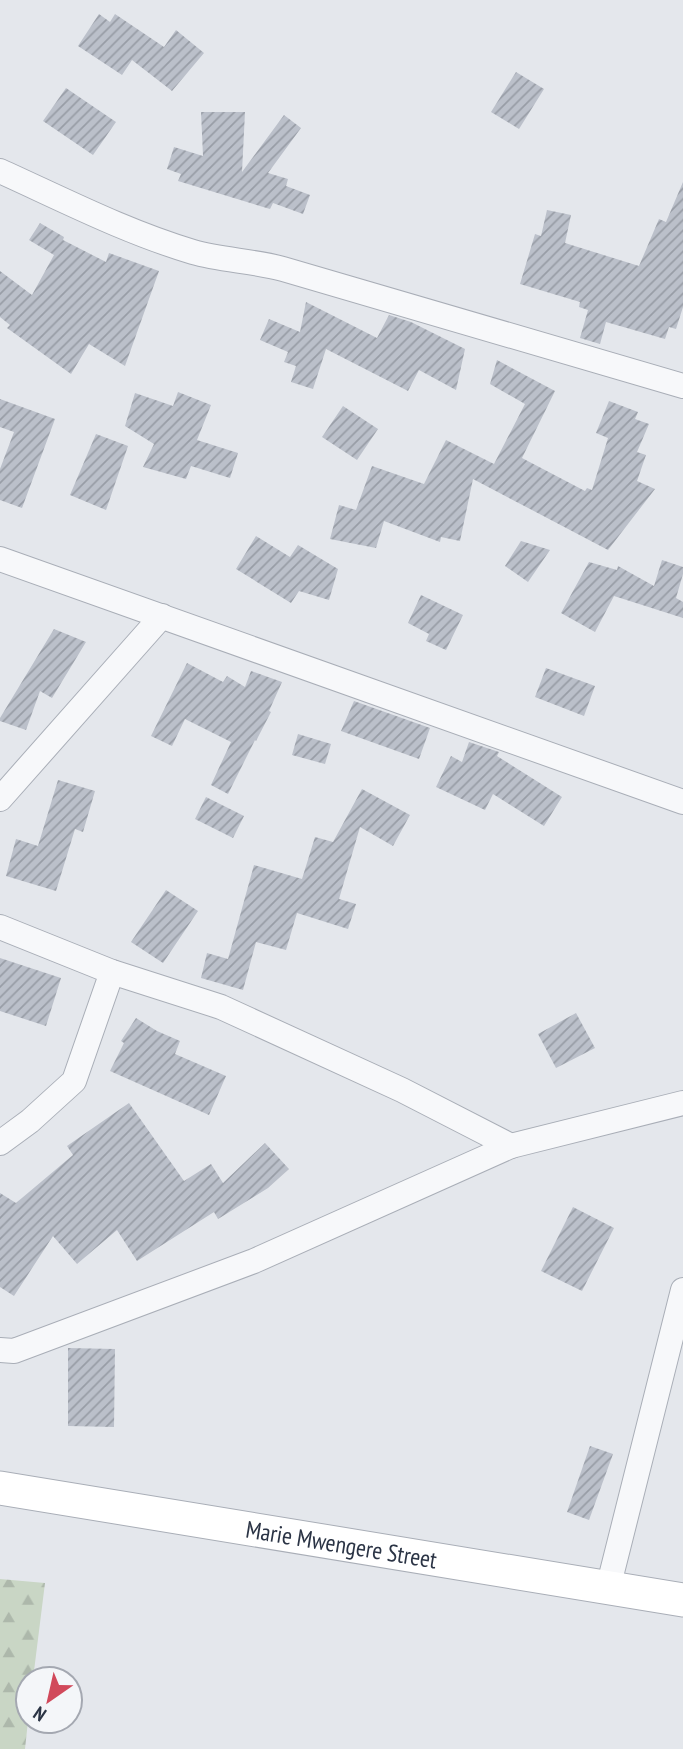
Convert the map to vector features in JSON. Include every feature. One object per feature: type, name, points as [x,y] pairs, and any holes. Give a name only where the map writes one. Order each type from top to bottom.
[{"type":"main road","name":"Marie Mwengere Street","points":[[0,1488],[683,1600]]},
{"type":"street","points":[[0,171],[122,227],[196,253],[283,269],[683,386]]},
{"type":"street","points":[[0,559],[683,802]]},
{"type":"street","points":[[0,799],[162,616]]},
{"type":"street","points":[[0,927],[112,972],[221,1007],[402,1090],[512,1146]]},
{"type":"street","points":[[0,1143],[30,1121],[74,1081],[112,972]]},
{"type":"street","points":[[0,1350],[14,1351],[254,1261],[512,1146],[683,1103]]},
{"type":"street","points":[[608,1588],[683,1290]]},
{"type":"green space","points":[[0,1579],[45,1583],[35,1665],[14,1665],[14,1735],[26,1735],[25,1749],[0,1749]]},
{"type":"building","points":[[99,14],[110,22],[115,14],[164,47],[176,30],[204,53],[172,91],[132,60],[122,75],[78,46]]},
{"type":"building","points":[[516,72],[544,89],[519,129],[491,112]]},
{"type":"building","points":[[66,88],[116,122],[93,155],[43,121]]},
{"type":"building","points":[[201,112],[245,112],[242,172],[284,115],[301,128],[268,173],[288,179],[286,186],[310,195],[303,214],[273,203],[270,209],[178,181],[181,174],[167,169],[174,147],[203,156]]},
{"type":"building","points":[[683,182],[683,307],[676,329],[669,327],[665,339],[606,322],[600,344],[580,338],[588,310],[579,307],[580,302],[520,284],[535,234],[541,236],[547,210],[571,215],[565,243],[639,266],[659,219],[666,222]]},
{"type":"building","points":[[40,223],[64,237],[63,240],[106,262],[109,253],[159,271],[125,366],[89,344],[71,374],[7,328],[10,325],[0,317],[0,271],[32,295],[54,255],[29,240]]},
{"type":"building","points":[[306,302],[377,338],[389,315],[411,322],[465,349],[456,390],[419,370],[408,391],[326,349],[313,389],[291,382],[296,366],[284,362],[288,352],[260,340],[269,319],[300,332]]},
{"type":"building","points":[[497,360],[555,391],[522,458],[585,491],[587,488],[592,490],[608,438],[596,433],[609,401],[638,412],[635,419],[649,424],[637,452],[646,455],[637,481],[655,489],[608,550],[473,479],[460,541],[441,537],[440,542],[384,521],[376,548],[330,539],[339,505],[356,510],[372,466],[424,484],[446,440],[494,464],[525,404],[490,384]]},
{"type":"building","points":[[178,392],[211,405],[197,440],[238,453],[230,478],[191,466],[186,479],[143,467],[154,444],[125,426],[135,393],[173,406]]},
{"type":"building","points":[[0,399],[55,419],[22,508],[0,500],[0,469],[14,432],[0,427]]},
{"type":"building","points":[[343,406],[378,429],[357,460],[322,437]]},
{"type":"building","points":[[96,434],[128,446],[106,510],[70,495]]},
{"type":"building","points":[[256,536],[290,557],[298,545],[338,569],[329,600],[299,591],[291,603],[236,569]]},
{"type":"building","points":[[521,541],[550,550],[528,582],[505,566]]},
{"type":"building","points":[[662,560],[683,567],[676,598],[683,602],[683,618],[614,596],[595,632],[561,613],[589,562],[617,570],[618,566],[654,586]]},
{"type":"building","points":[[421,595],[463,615],[446,650],[426,641],[429,634],[408,623]]},
{"type":"building","points":[[54,629],[86,642],[52,698],[40,691],[26,730],[0,721],[0,718]]},
{"type":"building","points":[[187,663],[223,682],[227,676],[245,687],[251,671],[282,682],[269,711],[271,712],[228,794],[211,785],[231,742],[185,719],[172,746],[151,736]]},
{"type":"building","points":[[546,668],[595,686],[584,716],[535,697]]},
{"type":"building","points":[[354,701],[430,728],[419,759],[341,731]]},
{"type":"building","points":[[298,734],[331,744],[325,764],[292,755]]},
{"type":"building","points":[[469,742],[499,752],[497,756],[562,797],[544,826],[493,794],[485,810],[436,787],[451,756],[462,762]]},
{"type":"building","points":[[58,780],[95,791],[83,832],[75,829],[56,891],[6,876],[16,839],[38,846]]},
{"type":"building","points":[[362,789],[410,815],[393,846],[360,827],[339,899],[356,904],[348,929],[297,913],[286,950],[256,942],[243,990],[201,978],[207,953],[228,959],[254,865],[302,879],[315,837],[333,842]]},
{"type":"building","points":[[206,797],[244,816],[233,838],[195,819]]},
{"type":"building","points":[[166,890],[198,911],[163,963],[131,942]]},
{"type":"building","points":[[0,958],[61,978],[46,1026],[0,1011]]},
{"type":"building","points":[[576,1013],[595,1048],[556,1068],[538,1034]]},
{"type":"building","points":[[136,1018],[180,1041],[175,1054],[226,1076],[209,1115],[110,1071],[124,1043],[121,1041]]},
{"type":"building","points":[[129,1103],[184,1181],[211,1164],[223,1183],[265,1143],[289,1169],[268,1188],[218,1219],[214,1212],[137,1261],[117,1230],[77,1264],[53,1236],[14,1296],[0,1287],[0,1193],[16,1203],[73,1155],[67,1146]]},
{"type":"building","points":[[573,1207],[614,1228],[582,1291],[541,1271]]},
{"type":"building","points":[[68,1348],[115,1349],[114,1427],[68,1426]]},
{"type":"building","points":[[590,1446],[613,1454],[589,1520],[567,1512]]}]
